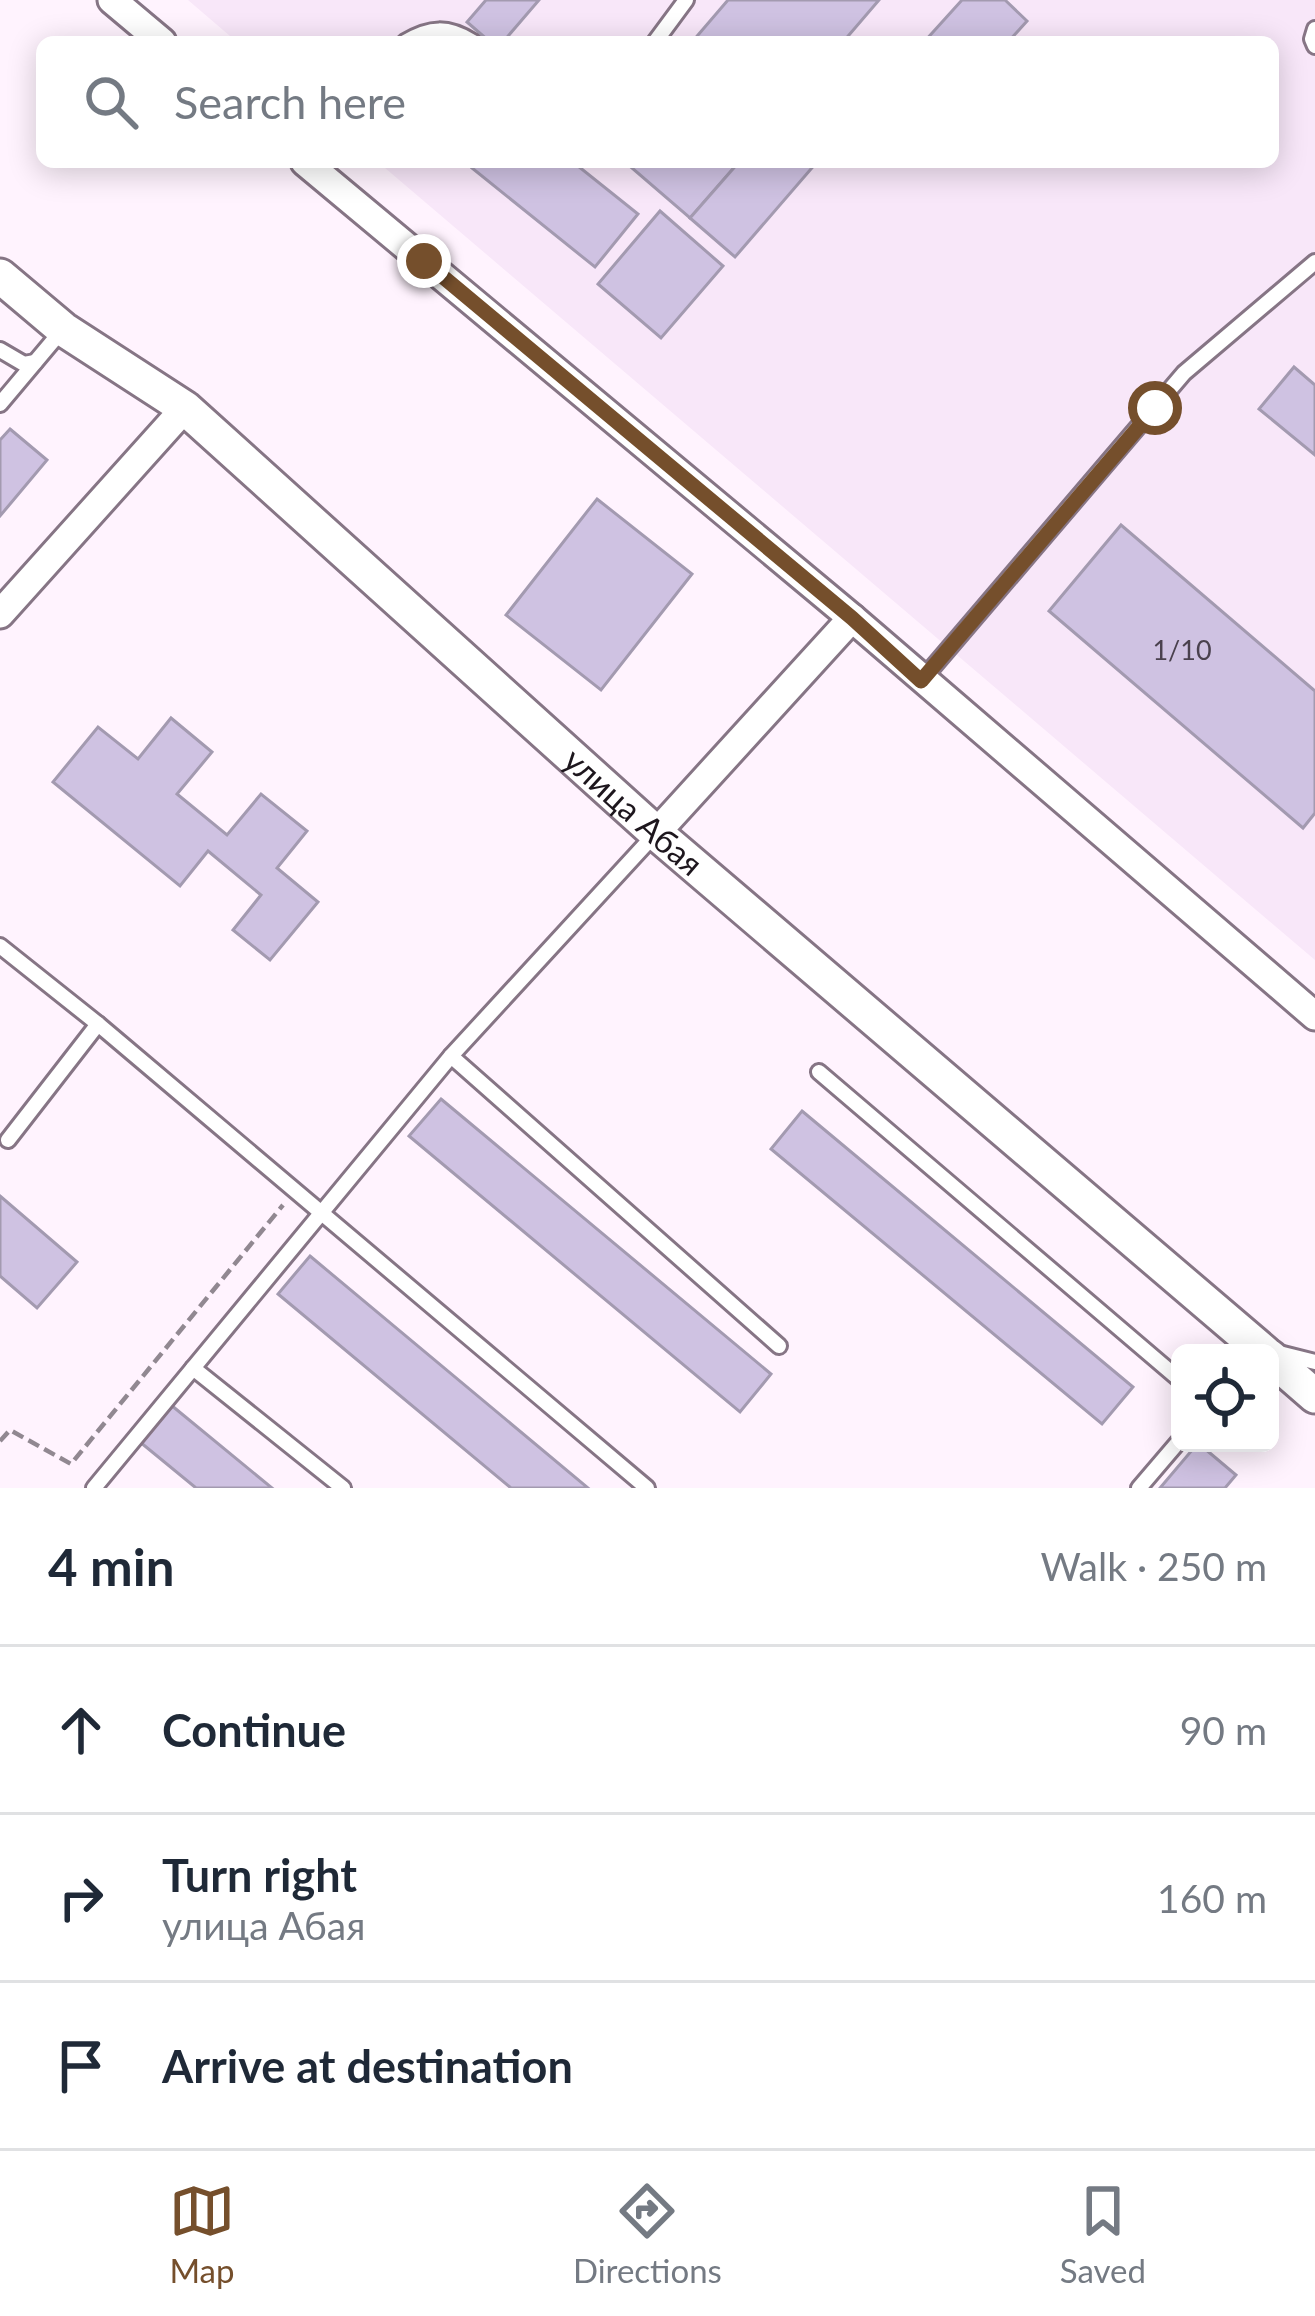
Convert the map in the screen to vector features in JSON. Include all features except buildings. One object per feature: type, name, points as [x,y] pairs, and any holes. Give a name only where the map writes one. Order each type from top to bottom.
[{"type":"street","points":[[112,0],[155,36]]},
{"type":"street","points":[[319,168],[1315,1016]]},
{"type":"street","name":"улица Абая","points":[[0,276],[63,329],[185,408],[656,833],[1252,1344]]},
{"type":"street","points":[[0,614],[185,408]]},
{"type":"street","points":[[656,833],[852,618]]},
{"type":"street","name":"улица Абая","points":[[1279,1367],[1315,1396]]},
{"type":"lane","points":[[659,36],[686,0]]},
{"type":"lane","points":[[418,36],[436,28],[464,36]]},
{"type":"lane","points":[[1315,29],[1315,46]]},
{"type":"lane","points":[[921,681],[1184,374],[1315,262]]},
{"type":"lane","points":[[0,404],[63,329]]},
{"type":"lane","points":[[0,350],[24,364],[35,362]]},
{"type":"lane","points":[[94,1488],[451,1056],[656,833]]},
{"type":"lane","points":[[0,946],[647,1488]]},
{"type":"lane","points":[[8,1140],[98,1024]]},
{"type":"lane","points":[[451,1056],[779,1346]]},
{"type":"lane","points":[[819,1072],[1171,1372]]},
{"type":"lane","points":[[1279,1356],[1315,1362]]},
{"type":"lane","points":[[193,1368],[343,1488]]},
{"type":"lane","points":[[1139,1488],[1171,1451]]},
{"type":"path","points":[[0,1441],[10,1430],[70,1464],[294,1191]]},
{"type":"shaded area","points":[[188,0],[1315,0],[1315,960],[385,168],[1279,168],[1279,36],[230,36]]},
{"type":"route","points":[[424,261],[921,681],[1155,408]]}]
